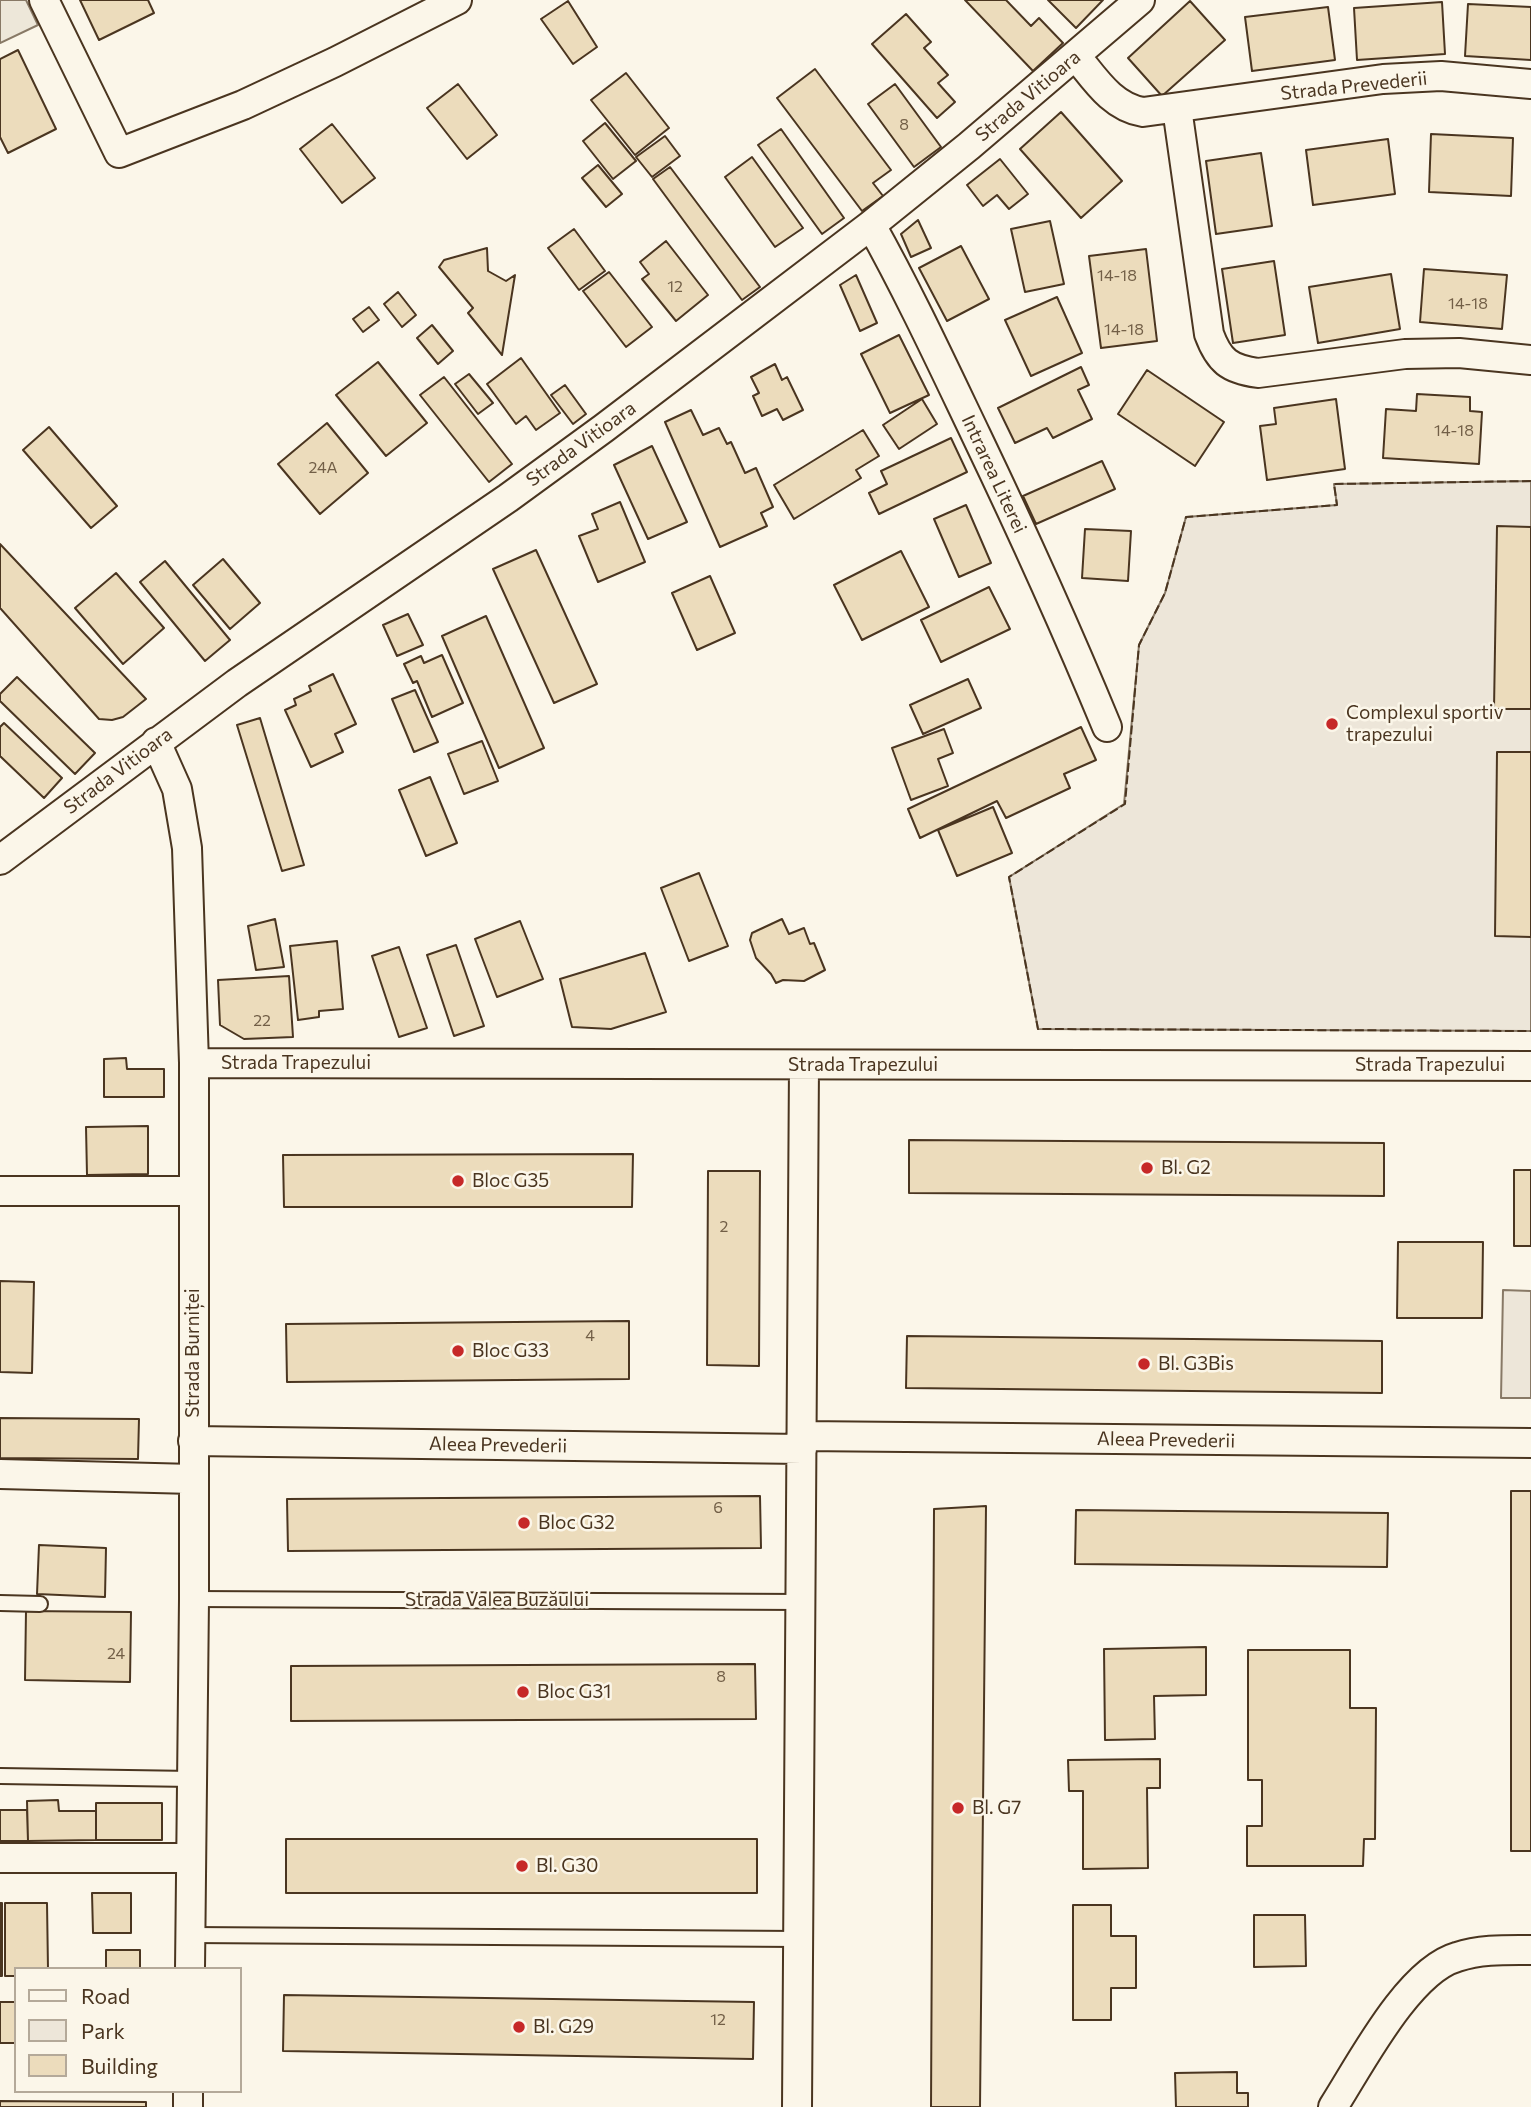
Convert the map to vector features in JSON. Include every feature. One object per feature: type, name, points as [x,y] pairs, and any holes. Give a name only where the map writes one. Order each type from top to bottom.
[{"type":"street","points":[[44,0],[119,153],[243,105],[457,0]]},
{"type":"street","name":"Strada Vitioara","points":[[0,860],[237,683],[518,491],[871,225],[1140,0]]},
{"type":"street","name":"Strada Prevederii","points":[[1076,56],[1116,102],[1131,110],[1143,112],[1383,79],[1441,76],[1531,84]]},
{"type":"street","points":[[1177,108],[1209,334],[1216,352],[1227,364],[1242,371],[1258,373],[1405,354],[1460,353],[1531,360]]},
{"type":"street","name":"Intrarea Literei","points":[[871,225],[995,475],[1068,634],[1107,727]]},
{"type":"street","name":"Strada Burniței","points":[[156,741],[177,789],[187,848],[194,1063],[194,1599],[190,1967]]},
{"type":"street","name":"Strada Trapezului","points":[[194,1063],[1531,1066]]},
{"type":"street","points":[[797,2107],[804,1065]]},
{"type":"street","points":[[0,1191],[194,1191]]},
{"type":"street","name":"Aleea Prevederii","points":[[193,1441],[1531,1443]]},
{"type":"street","points":[[0,1474],[194,1479]]},
{"type":"street","points":[[0,1858],[191,1858]]},
{"type":"street","points":[[1333,2107],[1410,1989],[1434,1967],[1454,1957],[1482,1951],[1531,1950]]},
{"type":"lane","name":"Strada Valea Buzăului","points":[[194,1599],[800,1602]]},
{"type":"lane","points":[[0,1602],[40,1604]]},
{"type":"lane","points":[[0,1776],[192,1779]]},
{"type":"lane","points":[[191,1935],[798,1939]]},
{"type":"green space","name":"Complexul sportiv trapezului","points":[[1531,481],[1531,1031],[1038,1029],[1009,877],[1124,804],[1139,645],[1165,593],[1186,517],[1337,505],[1334,484]]},
{"type":"green space","points":[[1503,1290],[1531,1291],[1531,1398],[1501,1398]]},
{"type":"shaded area","points":[[0,0],[26,0],[38,25],[0,43]]},
{"type":"building","points":[[80,0],[148,0],[154,13],[99,40]]},
{"type":"building","points":[[965,0],[1006,0],[1031,26],[1039,18],[1063,43],[1033,71]]},
{"type":"building","points":[[1048,0],[1103,0],[1076,28]]},
{"type":"building","points":[[568,1],[597,47],[573,64],[541,19]]},
{"type":"building","points":[[1190,1],[1225,40],[1162,96],[1128,58]]},
{"type":"building","points":[[1442,2],[1445,54],[1357,60],[1354,8]]},
{"type":"building","points":[[1468,4],[1531,7],[1531,60],[1465,56]]},
{"type":"building","points":[[1328,7],[1335,60],[1252,71],[1245,17]]},
{"type":"building","points":[[906,14],[931,42],[924,48],[948,75],[938,83],[955,102],[937,118],[872,44]]},
{"type":"building","points":[[18,50],[56,129],[8,153],[0,137],[0,59]]},
{"type":"building","points":[[815,69],[891,170],[873,183],[883,196],[862,211],[777,98]]},
{"type":"building","points":[[626,73],[669,128],[635,155],[591,100]]},
{"type":"building","points":[[458,84],[497,135],[467,159],[427,108]]},
{"type":"building","points":[[895,84],[941,147],[914,167],[868,104]]},
{"type":"building","points":[[1061,112],[1122,181],[1081,218],[1020,149]]},
{"type":"building","points":[[605,123],[636,161],[613,179],[583,141]]},
{"type":"building","points":[[332,124],[375,178],[342,203],[300,149]]},
{"type":"building","points":[[781,129],[844,218],[822,234],[758,145]]},
{"type":"building","points":[[1431,134],[1513,138],[1511,196],[1429,192]]},
{"type":"building","points":[[665,136],[680,156],[652,177],[636,157]]},
{"type":"building","points":[[1388,139],[1395,194],[1313,205],[1306,150]]},
{"type":"building","points":[[1261,153],[1272,226],[1216,234],[1206,161]]},
{"type":"building","points":[[752,157],[803,228],[775,247],[725,177]]},
{"type":"building","points":[[1000,159],[1028,194],[1009,209],[997,195],[983,206],[967,185]]},
{"type":"building","points":[[598,165],[622,194],[606,207],[582,178]]},
{"type":"building","points":[[670,167],[760,287],[742,300],[653,179]]},
{"type":"building","points":[[918,220],[931,248],[911,257],[901,234]]},
{"type":"building","points":[[1050,221],[1064,284],[1025,292],[1011,229]]},
{"type":"building","points":[[574,229],[605,271],[579,290],[548,248]]},
{"type":"building","points":[[666,241],[708,295],[676,321],[642,279],[649,274],[640,262]]},
{"type":"building","points":[[961,246],[989,299],[947,321],[919,268]]},
{"type":"building","points":[[487,248],[488,271],[506,281],[515,275],[502,355],[468,313],[473,308],[439,267],[444,260]]},
{"type":"building","points":[[1146,249],[1157,341],[1101,348],[1089,256]]},
{"type":"building","points":[[1274,261],[1285,335],[1233,343],[1222,269]]},
{"type":"building","points":[[1424,269],[1507,275],[1502,329],[1420,322]]},
{"type":"building","points":[[609,272],[652,327],[626,347],[583,291]]},
{"type":"building","points":[[1391,274],[1400,329],[1318,343],[1309,287]]},
{"type":"building","points":[[856,275],[877,323],[860,331],[840,285]]},
{"type":"building","points":[[398,292],[416,315],[402,327],[384,304]]},
{"type":"building","points":[[1057,297],[1082,353],[1031,376],[1005,320]]},
{"type":"building","points":[[369,307],[379,320],[363,332],[353,319]]},
{"type":"building","points":[[432,325],[453,351],[438,364],[417,338]]},
{"type":"building","points":[[899,335],[929,395],[890,413],[861,354]]},
{"type":"building","points":[[521,358],[560,413],[536,430],[526,416],[516,424],[487,384]]},
{"type":"building","points":[[378,362],[427,423],[386,456],[336,395]]},
{"type":"building","points":[[775,364],[782,380],[787,377],[803,410],[783,420],[777,409],[762,416],[753,396],[759,393],[751,377]]},
{"type":"building","points":[[1081,367],[1089,385],[1078,390],[1092,419],[1053,438],[1047,428],[1015,443],[998,408]]},
{"type":"building","points":[[1147,370],[1224,422],[1195,466],[1118,414]]},
{"type":"building","points":[[469,374],[493,403],[478,414],[455,384]]},
{"type":"building","points":[[444,377],[512,464],[489,482],[420,395]]},
{"type":"building","points":[[565,385],[586,414],[573,424],[551,395]]},
{"type":"building","points":[[1417,394],[1470,397],[1470,411],[1482,412],[1479,464],[1383,458],[1386,409],[1416,411]]},
{"type":"building","points":[[922,399],[937,424],[899,449],[883,425]]},
{"type":"building","points":[[1336,399],[1345,469],[1267,480],[1260,426],[1276,424],[1274,408]]},
{"type":"building","points":[[691,410],[703,435],[719,428],[727,444],[731,442],[745,473],[756,468],[773,507],[761,513],[767,526],[720,547],[665,422]]},
{"type":"building","points":[[327,423],[368,473],[320,514],[278,464]]},
{"type":"building","points":[[49,427],[117,506],[91,528],[23,450]]},
{"type":"building","points":[[863,430],[879,456],[856,470],[861,478],[794,519],[774,485]]},
{"type":"building","points":[[951,438],[967,472],[879,514],[869,493],[887,484],[881,471]]},
{"type":"building","points":[[652,446],[687,522],[648,539],[614,465]]},
{"type":"building","points":[[1102,461],[1115,489],[1036,524],[1023,496]]},
{"type":"building","points":[[620,502],[645,562],[598,582],[579,536],[598,529],[592,514]]},
{"type":"building","points":[[966,505],[991,563],[959,577],[934,519]]},
{"type":"building","points":[[1497,526],[1531,527],[1531,709],[1494,709]]},
{"type":"building","points":[[1085,529],[1131,531],[1128,581],[1082,578]]},
{"type":"building","points":[[0,544],[146,699],[123,717],[99,719],[0,608]]},
{"type":"building","points":[[536,550],[597,684],[554,703],[493,569]]},
{"type":"building","points":[[901,551],[929,607],[862,640],[834,585]]},
{"type":"building","points":[[223,559],[260,603],[230,629],[193,585]]},
{"type":"building","points":[[165,561],[230,640],[205,661],[140,582]]},
{"type":"building","points":[[116,573],[164,628],[123,664],[75,608]]},
{"type":"building","points":[[710,576],[735,633],[697,650],[672,593]]},
{"type":"building","points":[[989,587],[1010,629],[941,662],[921,620]]},
{"type":"building","points":[[408,614],[423,645],[397,656],[383,625]]},
{"type":"building","points":[[486,616],[544,748],[499,768],[442,636]]},
{"type":"building","points":[[442,655],[463,703],[432,717],[417,681],[413,683],[404,664],[421,656],[424,663]]},
{"type":"building","points":[[333,674],[356,724],[335,734],[343,752],[311,767],[285,710],[296,705],[294,699],[311,691],[309,686]]},
{"type":"building","points":[[17,677],[95,753],[75,774],[0,701],[0,694]]},
{"type":"building","points":[[968,679],[981,708],[923,734],[910,705]]},
{"type":"building","points":[[415,690],[438,742],[414,752],[392,699]]},
{"type":"building","points":[[260,718],[304,865],[282,871],[237,725]]},
{"type":"building","points":[[4,723],[62,778],[44,798],[0,756],[0,727]]},
{"type":"building","points":[[1081,727],[1096,760],[1064,774],[1070,788],[1006,818],[997,801],[920,838],[908,809]]},
{"type":"building","points":[[944,729],[953,753],[938,759],[948,786],[911,800],[892,748]]},
{"type":"building","points":[[482,741],[498,781],[464,794],[448,754]]},
{"type":"building","points":[[1497,752],[1531,752],[1531,937],[1495,936]]},
{"type":"building","points":[[430,777],[457,843],[426,856],[399,790]]},
{"type":"building","points":[[993,807],[1012,853],[957,876],[938,830]]},
{"type":"building","points":[[699,873],[728,946],[689,961],[661,888]]},
{"type":"building","points":[[275,919],[284,967],[256,970],[248,926]]},
{"type":"building","points":[[782,919],[789,934],[804,928],[810,944],[814,943],[825,970],[804,981],[783,980],[776,983],[756,958],[750,940],[752,933]]},
{"type":"building","points":[[520,921],[543,979],[497,997],[475,939]]},
{"type":"building","points":[[337,941],[343,1009],[319,1011],[319,1017],[298,1020],[290,946]]},
{"type":"building","points":[[456,945],[484,1026],[454,1036],[427,955]]},
{"type":"building","points":[[399,947],[427,1028],[399,1037],[372,956]]},
{"type":"building","points":[[645,953],[666,1012],[611,1029],[572,1027],[560,979]]},
{"type":"building","points":[[289,976],[293,1037],[244,1039],[220,1025],[218,980]]},
{"type":"building","points":[[126,1058],[127,1069],[164,1069],[164,1097],[104,1097],[104,1059]]},
{"type":"building","points":[[148,1126],[148,1174],[87,1175],[86,1127]]},
{"type":"building","name":"Bl. G2","points":[[909,1140],[1384,1143],[1384,1196],[909,1193]]},
{"type":"building","name":"Bloc G35","points":[[633,1154],[632,1207],[284,1207],[283,1155]]},
{"type":"building","points":[[1514,1170],[1531,1170],[1531,1246],[1514,1246]]},
{"type":"building","points":[[708,1171],[760,1171],[759,1366],[707,1365]]},
{"type":"building","points":[[1398,1242],[1483,1242],[1482,1318],[1397,1318]]},
{"type":"building","points":[[0,1281],[34,1282],[32,1373],[0,1372]]},
{"type":"building","name":"Bloc G33","points":[[629,1321],[629,1379],[287,1382],[286,1324]]},
{"type":"building","name":"Bl. G3Bis","points":[[907,1336],[1382,1341],[1382,1393],[906,1388]]},
{"type":"building","points":[[0,1418],[139,1419],[138,1459],[0,1458]]},
{"type":"building","points":[[1511,1491],[1531,1491],[1531,1851],[1511,1851]]},
{"type":"building","name":"Bloc G32","points":[[760,1496],[761,1548],[288,1551],[287,1499]]},
{"type":"building","name":"Bl. G7","points":[[986,1506],[980,2107],[931,2107],[934,1509]]},
{"type":"building","points":[[1076,1510],[1388,1513],[1387,1567],[1075,1564]]},
{"type":"building","points":[[39,1545],[106,1548],[105,1597],[37,1594]]},
{"type":"building","points":[[26,1611],[131,1612],[130,1682],[25,1680]]},
{"type":"building","points":[[1206,1647],[1206,1695],[1154,1696],[1155,1739],[1105,1740],[1104,1649]]},
{"type":"building","points":[[1248,1650],[1350,1650],[1350,1708],[1376,1708],[1375,1839],[1364,1839],[1363,1866],[1247,1866],[1247,1826],[1262,1826],[1262,1780],[1248,1780]]},
{"type":"building","name":"Bloc G31","points":[[755,1664],[756,1719],[291,1721],[291,1666]]},
{"type":"building","points":[[1160,1759],[1160,1788],[1147,1788],[1148,1868],[1083,1869],[1083,1791],[1069,1791],[1068,1760]]},
{"type":"building","points":[[58,1800],[59,1811],[96,1811],[96,1840],[28,1841],[27,1801]]},
{"type":"building","points":[[96,1803],[162,1803],[162,1840],[96,1840]]},
{"type":"building","points":[[0,1810],[27,1810],[28,1841],[0,1841]]},
{"type":"building","name":"Bl. G30","points":[[286,1839],[757,1839],[757,1893],[286,1893]]},
{"type":"building","points":[[92,1893],[131,1893],[131,1933],[93,1933]]},
{"type":"building","points":[[2,1903],[2,1976],[0,1976]]},
{"type":"building","points":[[5,1903],[47,1903],[48,1967],[14,1967],[14,1976],[5,1976]]},
{"type":"building","points":[[1073,1905],[1111,1905],[1111,1936],[1136,1936],[1136,1988],[1111,1988],[1111,2020],[1073,2020]]},
{"type":"building","points":[[1254,1915],[1305,1915],[1306,1966],[1254,1967]]},
{"type":"building","points":[[106,1950],[140,1950],[140,1967],[106,1967]]},
{"type":"building","name":"Bl. G29","points":[[284,1995],[754,2002],[753,2059],[283,2051]]},
{"type":"building","points":[[0,2002],[14,2002],[14,2043],[0,2043]]},
{"type":"building","points":[[1237,2072],[1237,2093],[1248,2093],[1248,2107],[1176,2107],[1175,2073]]},
{"type":"building","points":[[0,2101],[146,2102],[146,2107],[0,2107]]},
{"type":"fence","points":[[1531,481],[1334,484],[1337,505],[1186,517],[1165,593],[1139,645],[1125,804],[1009,877],[1038,1029],[1531,1031]]},
{"type":"place","name":"Complexul sportiv trapezului","points":[[1332,724]]},
{"type":"place","name":"Bl. G2","points":[[1147,1168]]},
{"type":"place","name":"Bloc G35","points":[[458,1181]]},
{"type":"place","name":"Bloc G33","points":[[458,1351]]},
{"type":"place","name":"Bl. G3Bis","points":[[1144,1364]]},
{"type":"place","name":"Bloc G32","points":[[524,1523]]},
{"type":"place","name":"Bloc G31","points":[[523,1692]]},
{"type":"place","name":"Bl. G7","points":[[958,1808]]},
{"type":"place","name":"Bl. G30","points":[[522,1866]]},
{"type":"place","name":"Bl. G29","points":[[519,2027]]}]
